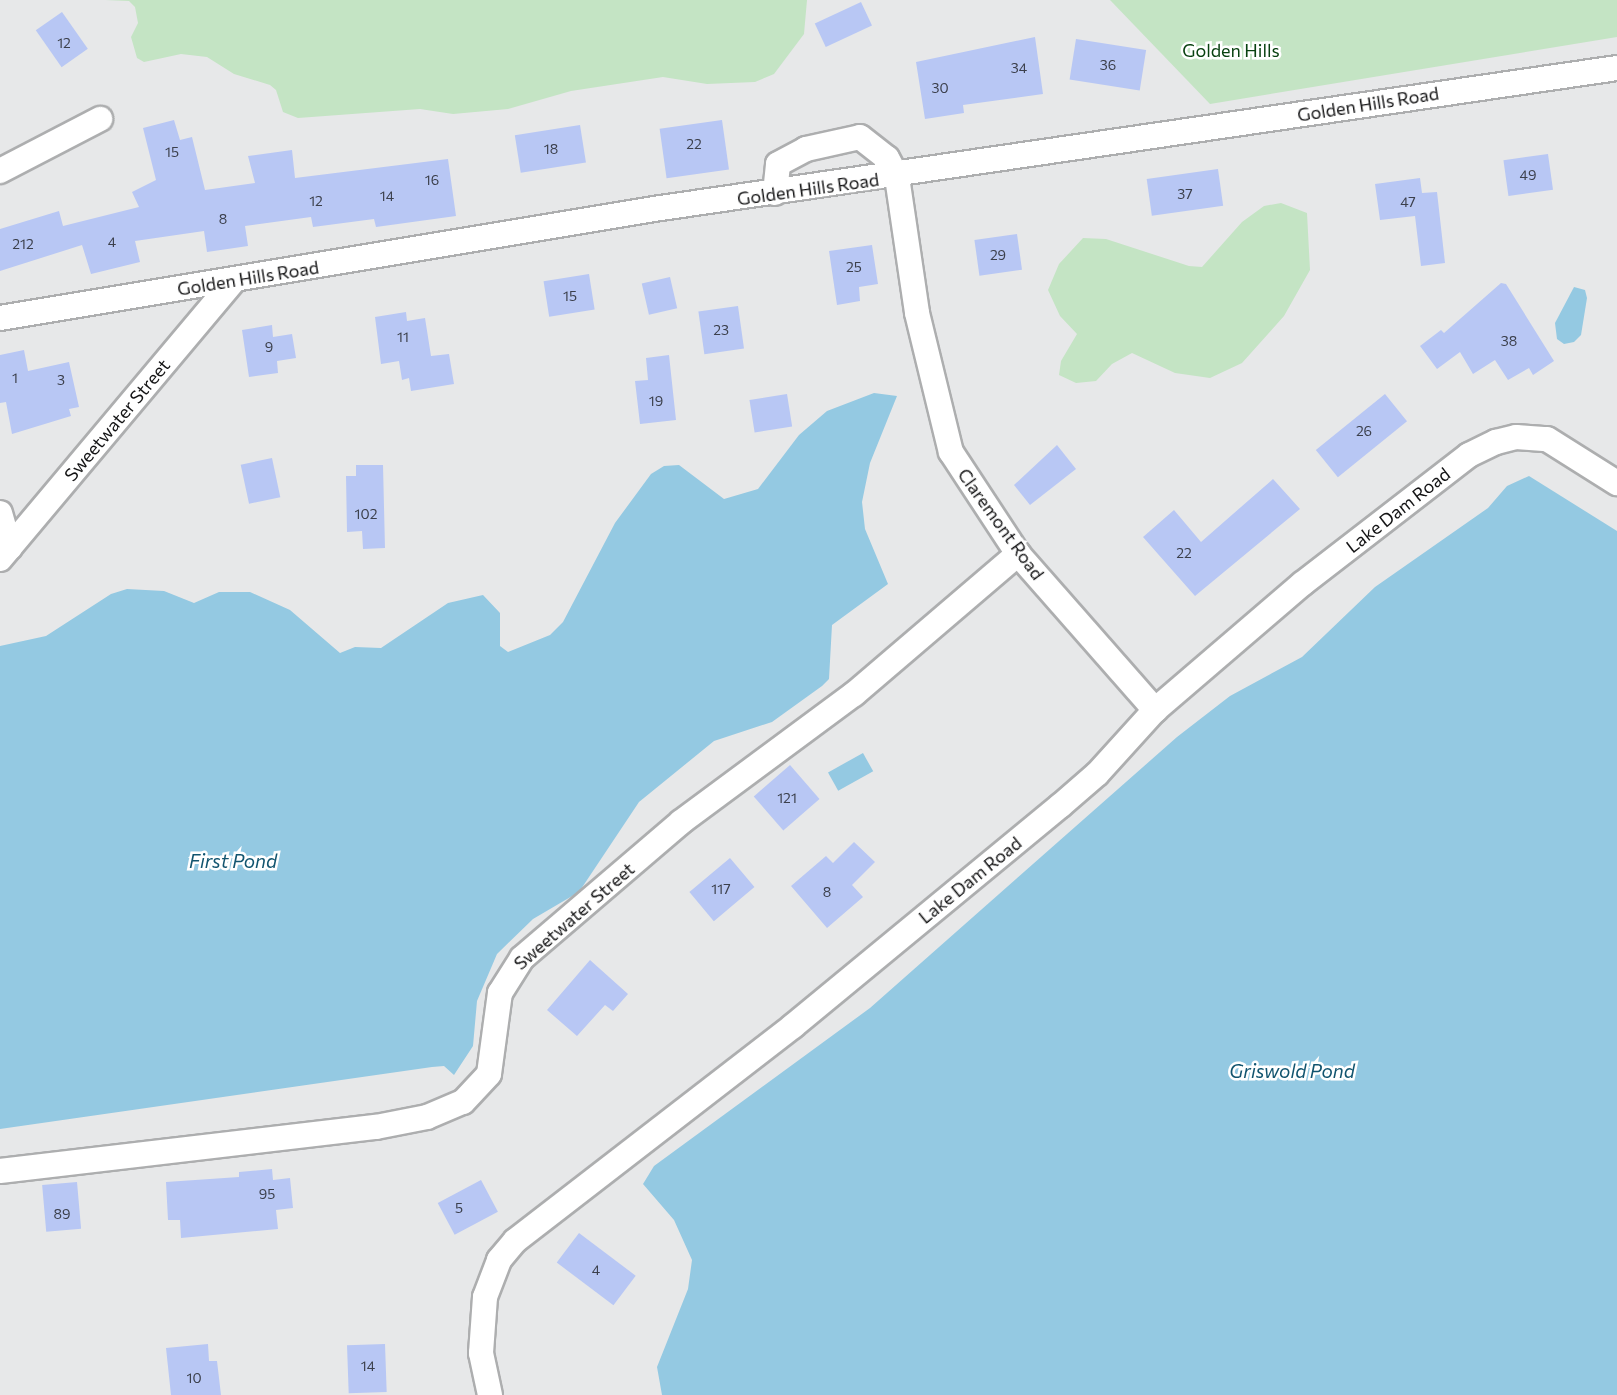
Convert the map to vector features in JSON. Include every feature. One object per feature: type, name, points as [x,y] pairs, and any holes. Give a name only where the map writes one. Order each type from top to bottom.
[{"type":"street","name":"Golden Hills Road","points":[[0,318],[775,193],[1617,68]]},
{"type":"street","points":[[0,171],[100,119]]},
{"type":"street","points":[[775,193],[775,172],[783,160],[806,149],[848,139],[865,138],[875,145],[897,177]]},
{"type":"street","name":"Claremont Road","points":[[897,177],[917,313],[945,433],[962,471],[1018,554],[1155,710]]},
{"type":"street","name":"Sweetwater Street","points":[[5,554],[233,281]]},
{"type":"street","name":"Lake Dam Road","points":[[490,1395],[481,1353],[485,1297],[499,1261],[515,1241],[793,1026],[1060,807],[1097,774],[1155,710],[1302,584],[1469,455],[1516,437],[1553,442],[1617,483]]},
{"type":"street","points":[[0,513],[5,554]]},
{"type":"street","name":"Sweetwater Street","points":[[0,1171],[376,1127],[426,1117],[463,1102],[489,1074],[497,1007],[512,968],[681,822],[854,694],[1018,554]]},
{"type":"green space","points":[[105,0],[807,0],[804,34],[774,74],[755,82],[707,84],[663,77],[571,91],[508,109],[453,114],[420,109],[298,118],[283,112],[276,90],[270,85],[234,74],[207,57],[181,54],[144,62],[137,58],[131,37],[138,23],[135,7],[129,1]]},
{"type":"green space","name":"Golden Hills","points":[[1110,0],[1617,0],[1617,37],[1210,104]]},
{"type":"green space","points":[[1281,203],[1307,213],[1310,270],[1284,316],[1242,363],[1210,378],[1175,373],[1132,353],[1112,364],[1096,381],[1076,383],[1059,375],[1061,361],[1077,334],[1060,316],[1048,290],[1059,264],[1083,238],[1106,239],[1189,266],[1202,267],[1242,222],[1264,206]]},
{"type":"water","points":[[1574,287],[1585,290],[1587,298],[1581,335],[1574,342],[1564,344],[1557,339],[1555,323]]},
{"type":"water","name":"First Pond","points":[[874,393],[897,396],[870,463],[862,502],[865,529],[888,584],[832,625],[829,679],[822,686],[772,722],[714,741],[639,802],[579,892],[533,919],[497,954],[477,1001],[473,1046],[454,1075],[444,1066],[432,1067],[0,1129],[0,646],[46,636],[111,594],[127,589],[164,591],[194,603],[219,592],[250,592],[290,610],[340,653],[355,647],[381,648],[448,603],[483,595],[500,613],[500,646],[508,652],[550,635],[563,622],[615,523],[651,474],[664,466],[679,465],[724,499],[758,489],[799,435],[827,411]]},
{"type":"water","name":"Griswold Pond","points":[[1529,476],[1617,531],[1617,1395],[662,1395],[657,1367],[688,1289],[692,1260],[674,1220],[643,1184],[654,1166],[870,1008],[1177,737],[1230,696],[1302,657],[1375,587],[1488,508],[1507,486]]},
{"type":"water","points":[[863,753],[873,771],[838,791],[828,772]]},
{"type":"building","points":[[861,2],[872,26],[826,47],[815,24]]},
{"type":"building","points":[[62,12],[88,49],[62,67],[36,30]]},
{"type":"building","points":[[1035,37],[1043,94],[963,105],[964,113],[925,119],[916,62]]},
{"type":"building","points":[[1076,39],[1146,50],[1140,91],[1070,79]]},
{"type":"building","points":[[174,120],[180,140],[192,137],[205,190],[255,183],[248,156],[292,150],[295,178],[448,159],[456,216],[376,227],[374,219],[313,227],[311,217],[245,226],[248,246],[207,252],[204,231],[135,241],[140,262],[91,274],[82,245],[0,271],[0,229],[59,211],[63,226],[139,207],[132,192],[156,180],[143,128]]},
{"type":"building","points":[[722,120],[729,170],[667,178],[660,129]]},
{"type":"building","points":[[580,125],[586,163],[521,173],[515,135]]},
{"type":"building","points":[[1548,154],[1553,190],[1508,196],[1503,160]]},
{"type":"building","points":[[1218,169],[1223,206],[1152,216],[1147,179]]},
{"type":"building","points":[[1420,178],[1422,193],[1437,192],[1445,263],[1421,266],[1415,216],[1380,220],[1375,184]]},
{"type":"building","points":[[1017,234],[1022,270],[979,276],[974,240]]},
{"type":"building","points":[[872,245],[878,284],[859,287],[860,301],[837,305],[829,251]]},
{"type":"building","points":[[589,274],[595,310],[549,317],[544,281]]},
{"type":"building","points":[[670,277],[677,308],[649,315],[642,284]]},
{"type":"building","points":[[1501,283],[1506,284],[1554,361],[1533,375],[1529,368],[1508,380],[1495,360],[1473,374],[1460,352],[1437,369],[1420,346],[1441,330],[1444,333]]},
{"type":"building","points":[[738,306],[744,349],[704,354],[698,312]]},
{"type":"building","points":[[406,312],[407,321],[425,318],[431,356],[449,354],[454,384],[411,391],[409,378],[402,380],[399,361],[381,364],[375,317]]},
{"type":"building","points":[[272,325],[273,337],[292,334],[296,358],[277,361],[278,373],[249,377],[242,330]]},
{"type":"building","points":[[24,350],[28,371],[69,362],[79,407],[69,409],[71,416],[12,434],[6,402],[0,403],[0,355]]},
{"type":"building","points":[[669,355],[676,420],[640,424],[635,381],[648,380],[646,358]]},
{"type":"building","points":[[787,394],[792,427],[755,433],[749,400]]},
{"type":"building","points":[[1385,394],[1407,421],[1338,477],[1316,450]]},
{"type":"building","points":[[1057,445],[1076,469],[1030,505],[1014,485]]},
{"type":"building","points":[[272,458],[280,497],[249,504],[241,465]]},
{"type":"building","points":[[356,465],[383,465],[385,548],[363,549],[362,531],[347,532],[346,476],[356,476]]},
{"type":"building","points":[[1273,479],[1300,509],[1195,596],[1143,537],[1174,510],[1201,542]]},
{"type":"building","points":[[790,765],[820,799],[783,830],[754,796]]},
{"type":"building","points":[[854,842],[875,862],[852,885],[863,897],[827,928],[791,886],[826,856],[833,863]]},
{"type":"building","points":[[730,858],[754,887],[714,921],[689,892]]},
{"type":"building","points":[[590,960],[628,994],[613,1011],[605,1005],[577,1036],[547,1010]]},
{"type":"building","points":[[272,1169],[273,1180],[290,1178],[293,1208],[276,1210],[278,1229],[181,1238],[180,1220],[168,1220],[166,1182],[239,1177],[239,1172]]},
{"type":"building","points":[[481,1180],[498,1212],[455,1235],[438,1203]]},
{"type":"building","points":[[77,1182],[81,1229],[46,1232],[42,1185]]},
{"type":"building","points":[[579,1233],[636,1276],[613,1305],[557,1263]]},
{"type":"building","points":[[208,1344],[209,1361],[217,1361],[221,1395],[171,1395],[166,1348]]},
{"type":"building","points":[[385,1344],[387,1392],[349,1393],[347,1345]]}]
